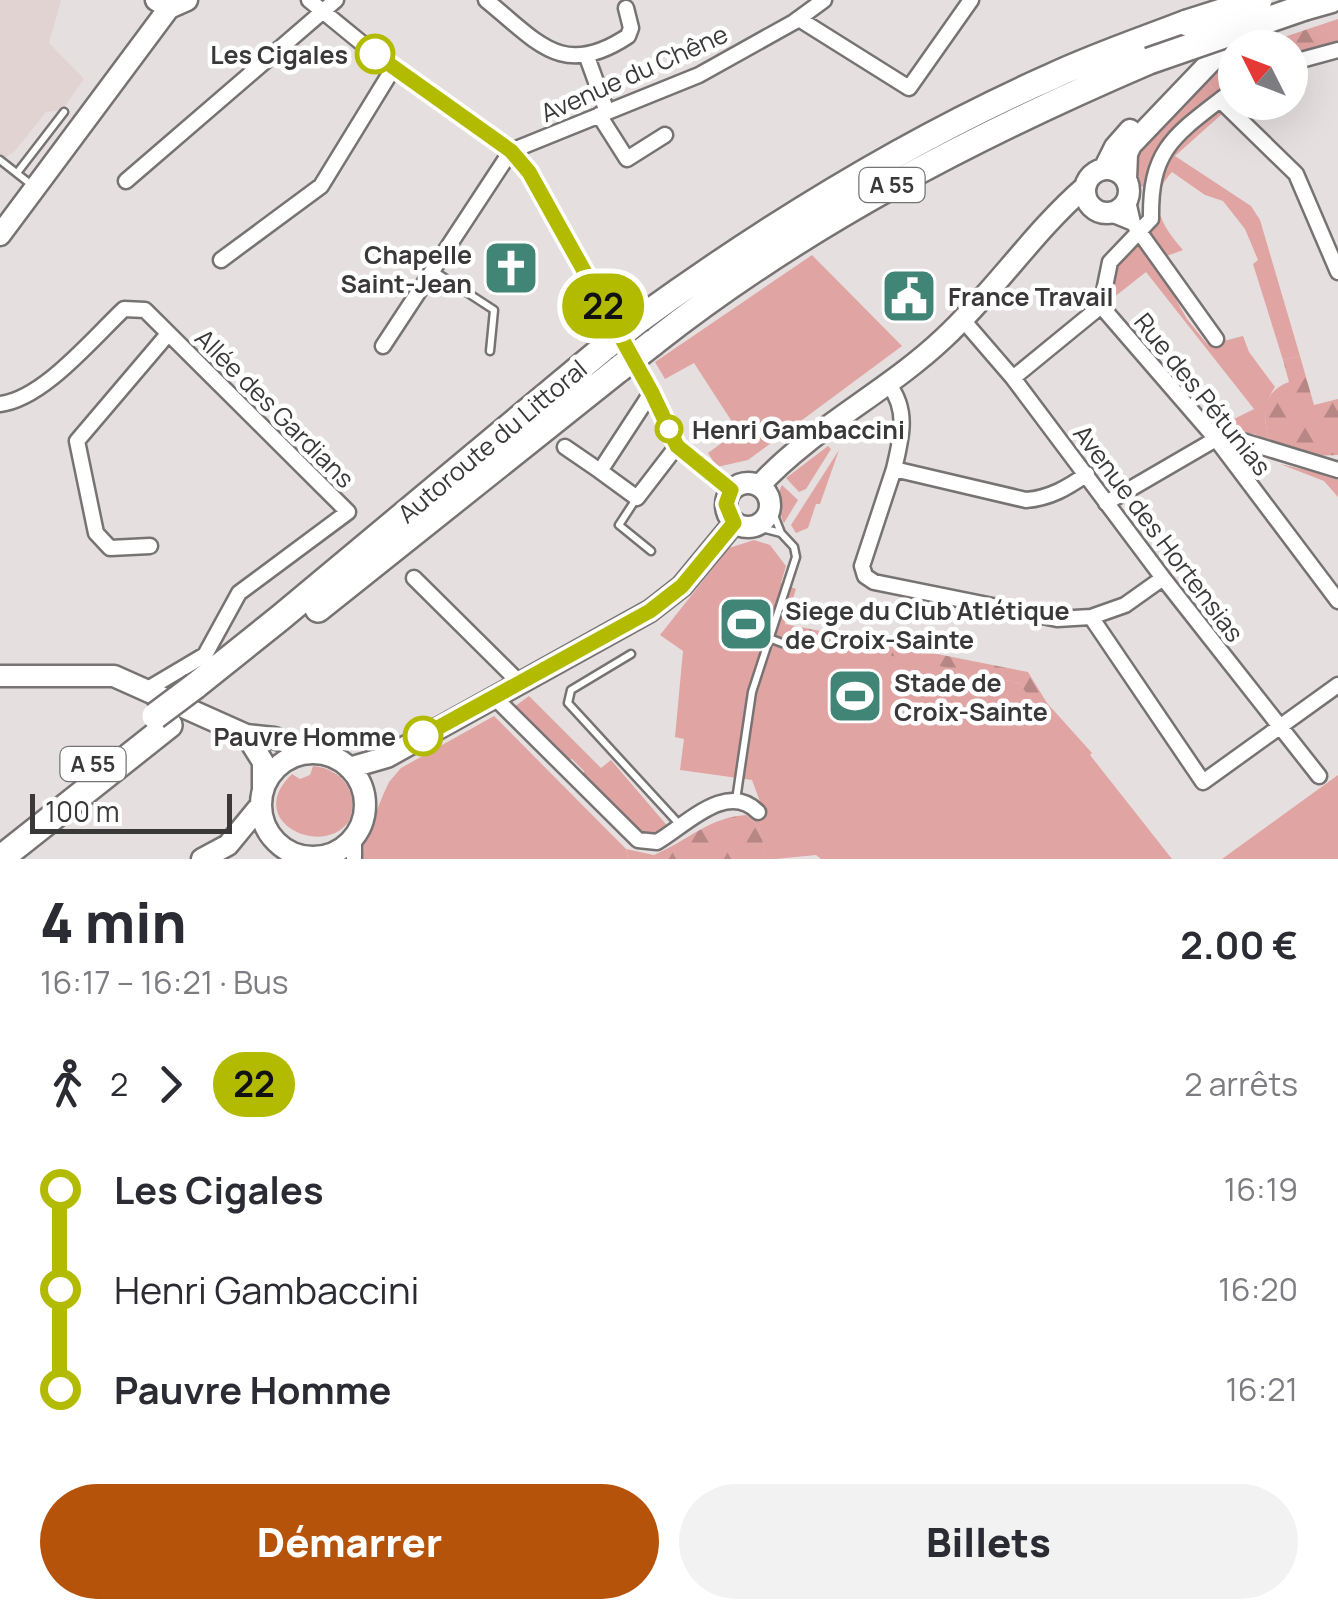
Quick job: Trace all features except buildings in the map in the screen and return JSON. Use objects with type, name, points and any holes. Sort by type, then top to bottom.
[{"type":"highway","name":"Autoroute du Littoral","points":[[201,690],[605,346],[734,252],[850,179],[1006,98],[1204,10],[1259,0]]},
{"type":"highway","name":"Autoroute du Littoral","points":[[36,820],[757,266],[916,172],[1060,99],[1150,61],[1317,4]]},
{"type":"highway","points":[[0,838],[36,820]]},
{"type":"highway","points":[[0,859],[36,820]]},
{"type":"main road","points":[[759,486],[784,460],[890,384],[962,320],[1092,175],[1104,169],[1126,134],[1251,0]]},
{"type":"main road","points":[[1057,216],[1111,208],[1130,194],[1126,179],[1131,145],[1268,0]]},
{"type":"main road","points":[[0,235],[170,3]]},
{"type":"main road","points":[[1104,169],[1116,170],[1126,179]]},
{"type":"main road","points":[[1085,187],[1086,200],[1111,208]]},
{"type":"main road","points":[[350,768],[387,757],[650,611],[682,586],[744,525],[763,521],[769,497],[759,486],[744,483],[731,490],[726,504],[744,525]]},
{"type":"main road","points":[[0,676],[104,674],[246,735],[274,738],[338,760],[350,768],[361,785],[364,812],[354,836],[323,858],[254,842],[228,844]]},
{"type":"main road","points":[[246,735],[262,762],[268,832],[282,848]]},
{"type":"main road","points":[[202,859],[228,844],[262,797],[274,770],[290,758],[320,753]]},
{"type":"main road","points":[[364,797],[387,757]]},
{"type":"street","points":[[310,0],[394,67],[511,151],[529,172],[652,393],[677,446],[731,490]]},
{"type":"street","points":[[126,180],[336,0]]},
{"type":"street","points":[[486,0],[547,50],[587,57],[628,36],[631,28],[626,8]]},
{"type":"street","name":"Avenue du Chêne","points":[[511,151],[699,75],[824,0]]},
{"type":"street","points":[[798,19],[910,88],[971,0]]},
{"type":"street","points":[[1308,58],[1338,50]]},
{"type":"street","points":[[587,57],[603,114],[627,159],[665,136]]},
{"type":"street","points":[[221,260],[321,186],[394,67]]},
{"type":"street","points":[[1101,306],[1110,262],[1137,228],[1151,219],[1152,177],[1164,150],[1218,102]]},
{"type":"street","points":[[1241,120],[1296,174],[1338,272]]},
{"type":"street","points":[[383,346],[511,151]]},
{"type":"street","points":[[1111,208],[1137,228],[1216,339]]},
{"type":"street","name":"Rue des Pétunias","points":[[1013,378],[1101,306],[1216,439],[1338,601]]},
{"type":"street","name":"Allée des Gardians","points":[[0,404],[14,403],[37,390],[124,309],[144,310],[348,512],[240,593],[205,655],[146,690]]},
{"type":"street","name":"Avenue des Hortensias","points":[[962,320],[1013,378],[1162,578],[1319,776]]},
{"type":"street","points":[[150,546],[110,548],[96,532],[77,442],[168,334]]},
{"type":"street","points":[[890,384],[902,408],[902,438],[862,566],[865,576],[874,582],[1057,619],[1091,617],[1124,605],[1162,578]]},
{"type":"street","points":[[600,471],[652,393]]},
{"type":"street","points":[[1106,503],[1216,439],[1246,442],[1338,470]]},
{"type":"street","points":[[565,447],[636,498],[677,446]]},
{"type":"street","points":[[894,468],[1026,500],[1065,489],[1086,474]]},
{"type":"street","points":[[414,578],[519,682]]},
{"type":"street","points":[[1091,617],[1203,782],[1338,685]]},
{"type":"street","points":[[493,696],[638,840],[658,842],[718,804],[748,802],[758,812]]},
{"type":"street","points":[[354,836],[354,859]]},
{"type":"lane","points":[[17,173],[64,112]]},
{"type":"lane","points":[[0,160],[34,186]]},
{"type":"lane","points":[[432,270],[494,310],[490,352]]},
{"type":"lane","points":[[636,498],[619,525],[650,551]]},
{"type":"lane","points":[[736,800],[751,695],[796,557],[794,546],[781,533],[770,505]]},
{"type":"lane","points":[[744,525],[781,533]]},
{"type":"lane","points":[[769,638],[782,643]]},
{"type":"lane","points":[[631,654],[571,690],[568,703],[681,826]]},
{"type":"shaded area","points":[[0,0],[61,0],[49,43],[84,79],[62,110],[46,112],[14,152],[0,160]]},
{"type":"green space","points":[[1338,19],[1338,45],[1308,54],[1305,30]]},
{"type":"green space","points":[[1218,72],[1218,94],[1208,82]]},
{"type":"green space","points":[[1208,82],[1218,99],[1159,149],[1145,188],[1141,186],[1136,164],[1140,152]]},
{"type":"green space","points":[[1218,110],[1218,118],[1175,156],[1251,206],[1260,220],[1300,356],[1283,360],[1253,264],[1258,260],[1245,229],[1223,201],[1205,195],[1172,172],[1159,193],[1158,203],[1163,222],[1183,250],[1164,257],[1147,235],[1155,219],[1156,190],[1164,165],[1196,124]]},
{"type":"green space","points":[[1137,243],[1154,261],[1187,319],[1208,345],[1243,336],[1249,352],[1275,387],[1266,413],[1269,441],[1254,434],[1221,431],[1220,426],[1254,409],[1146,272],[1113,298],[1108,296],[1113,268]]},
{"type":"green space","points":[[812,255],[902,346],[748,460],[717,467],[708,453],[738,431],[694,363],[665,379],[655,362]]},
{"type":"green space","points":[[1300,356],[1314,405],[1338,399],[1338,455],[1312,456],[1269,441],[1266,406],[1273,392],[1289,382],[1283,360]]},
{"type":"green space","points":[[828,446],[831,449],[806,489],[799,492],[786,478]]},
{"type":"green space","points":[[839,450],[808,528],[796,533],[791,525]]},
{"type":"green space","points":[[1280,464],[1333,476],[1338,480],[1338,497],[1324,481]]},
{"type":"green space","points":[[782,485],[798,500],[784,523],[779,504]]},
{"type":"green space","name":"Stade de Croix-Sainte","points":[[754,540],[770,545],[786,566],[781,583],[796,589],[783,630],[1019,683],[1036,705],[1047,703],[1092,753],[1172,859],[821,859],[816,855],[775,859],[766,855],[759,827],[746,815],[753,816],[762,807],[752,780],[680,770],[684,739],[675,737],[683,651],[660,635],[729,548]]},
{"type":"green space","points":[[785,624],[1028,672],[1047,703],[1036,706],[1019,683],[804,637],[782,630]]},
{"type":"green space","points":[[529,696],[601,768],[611,760],[670,829],[652,837],[636,831],[584,780],[584,771],[572,759],[565,760],[514,707]]},
{"type":"green space","points":[[494,716],[626,849],[628,859],[363,859],[364,843],[383,795],[401,768]]},
{"type":"green space","points":[[313,766],[339,776],[352,798],[349,821],[337,832],[323,836],[292,830],[281,820],[276,807],[279,791],[292,774],[300,779],[310,775]]},
{"type":"green space","points":[[1338,775],[1338,859],[1222,859]]},
{"type":"green space","points":[[746,815],[759,827],[766,854],[775,859],[628,859],[626,849],[654,855],[710,825]]},
{"type":"bus line","name":"22","points":[[375,54],[511,151],[529,172],[652,393],[677,446],[731,490],[726,511],[734,523],[682,586],[650,611],[423,736]]},
{"type":"place","name":"Les Cigales","points":[[375,54]]},
{"type":"place","name":"Chapelle Saint-Jean","points":[[511,268]]},
{"type":"place","name":"France Travail","points":[[909,296]]},
{"type":"place","name":"Henri Gambaccini","points":[[669,429]]},
{"type":"place","name":"Siege du Club Atlétique de Croix-Sainte","points":[[746,624]]},
{"type":"place","name":"Stade de Croix-Sainte","points":[[855,696]]},
{"type":"place","name":"Pauvre Homme","points":[[423,736]]}]
